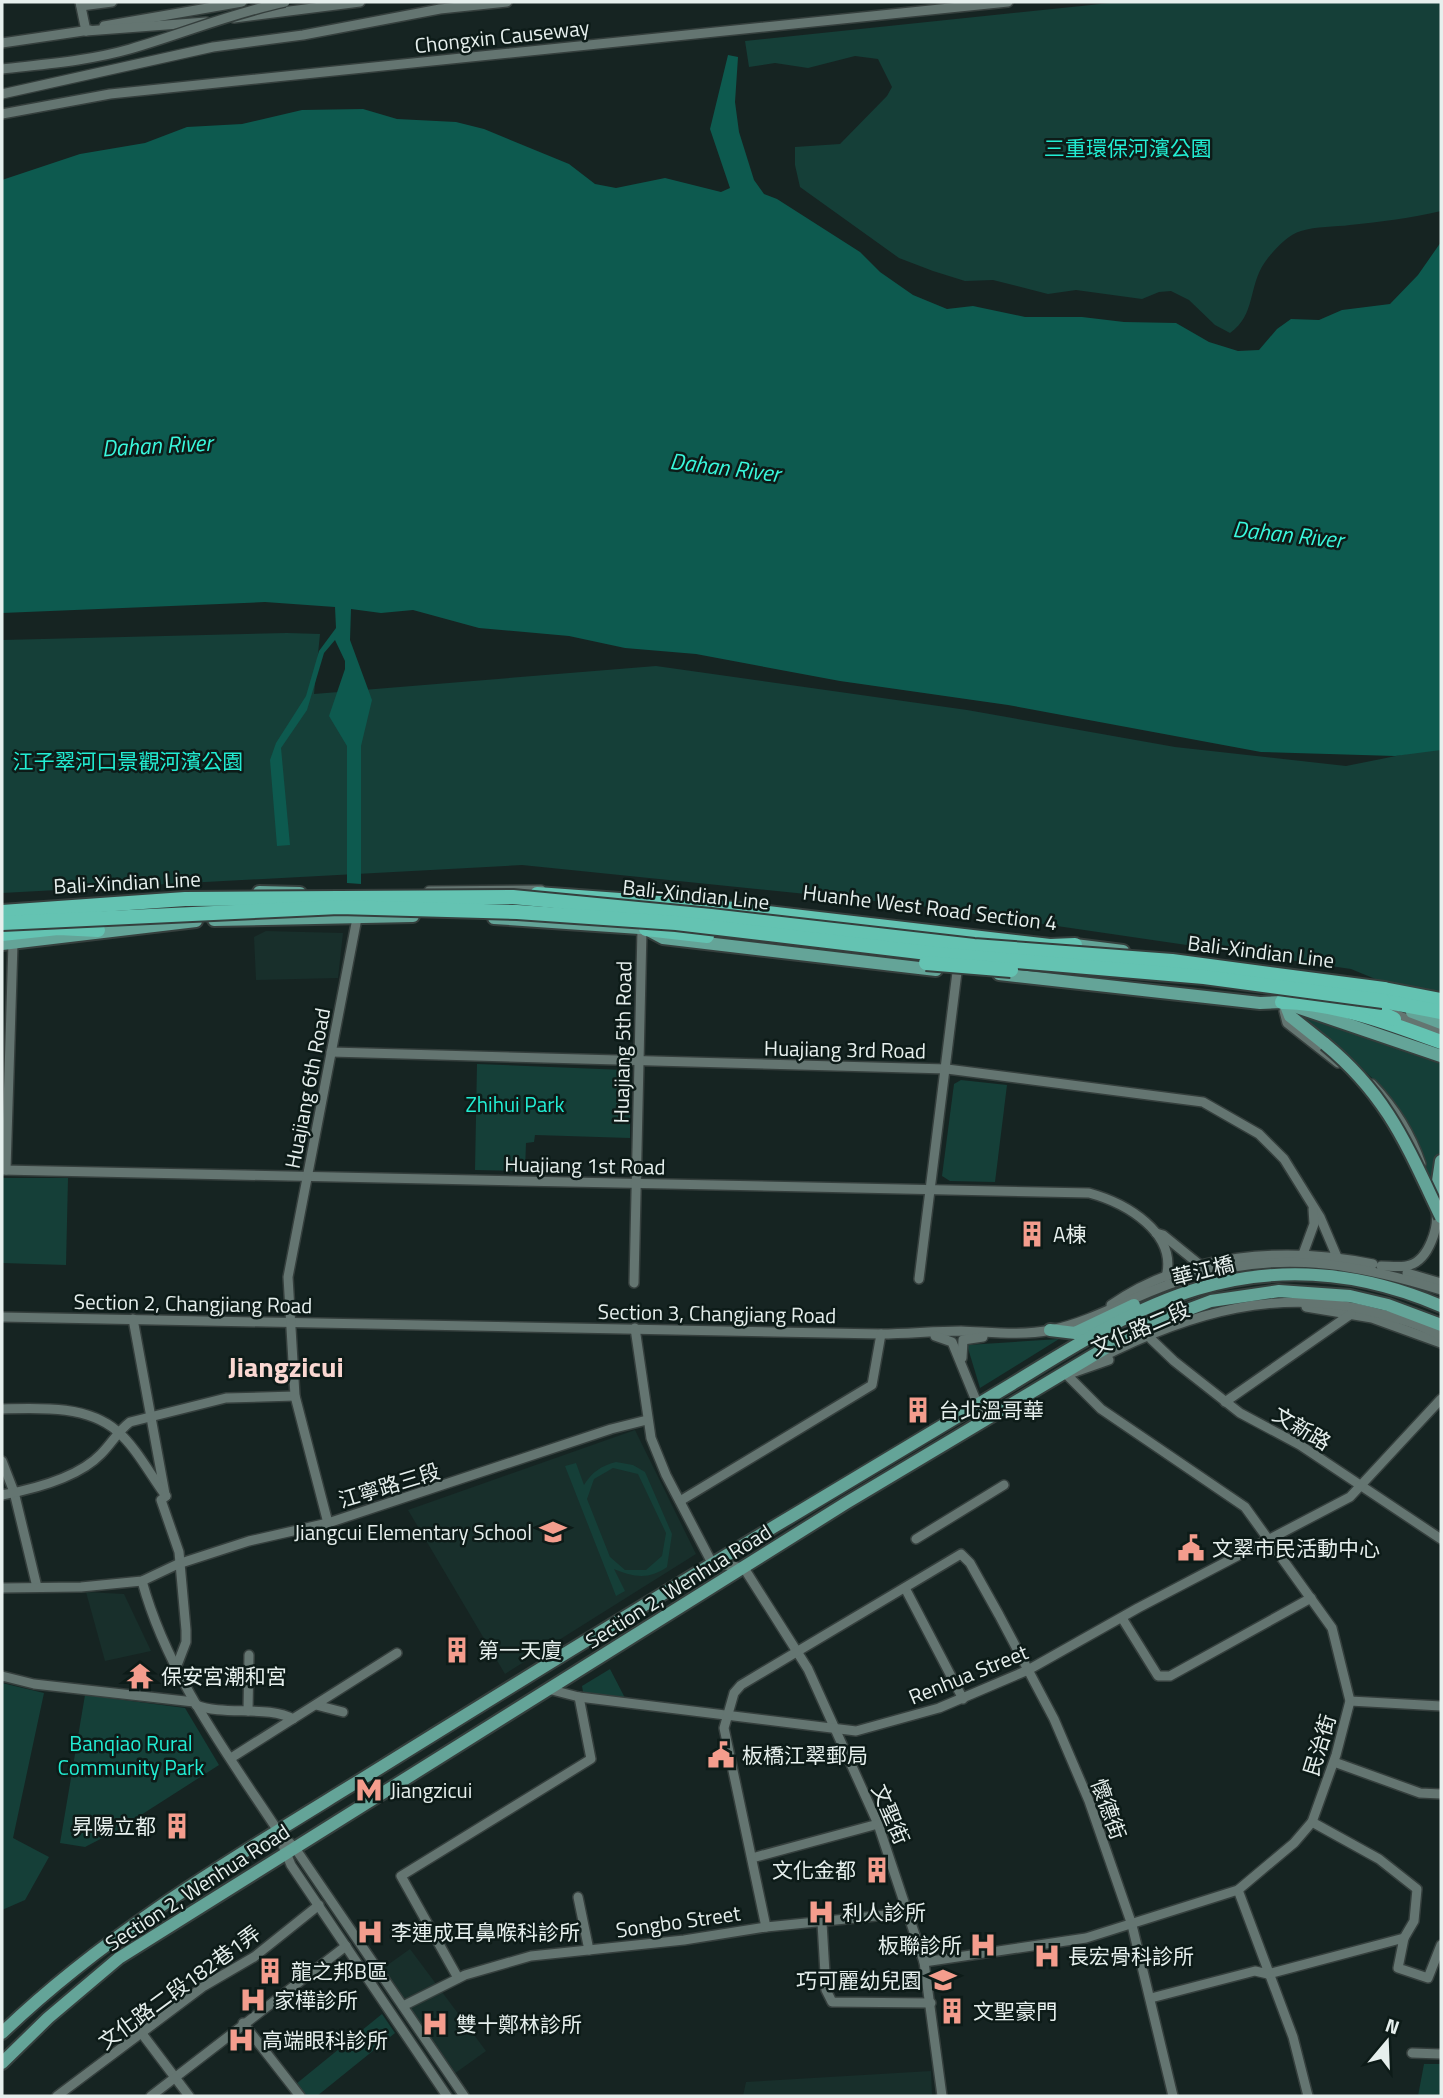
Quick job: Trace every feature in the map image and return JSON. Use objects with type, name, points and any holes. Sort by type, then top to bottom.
[{"type":"highway","points":[[513,897],[540,893],[623,898],[1050,946],[1075,945]]},
{"type":"highway","name":"Bali-Xindian Line","points":[[2,911],[185,899],[513,897],[974,946],[1172,961],[1386,1013]]},
{"type":"highway","name":"Bali-Xindian Line","points":[[2,922],[339,907],[517,912],[676,923],[936,954],[1250,982],[1386,1013]]},
{"type":"highway","points":[[5,940],[24,932],[58,928],[98,930]]},
{"type":"highway","points":[[644,929],[963,967],[1250,982]]},
{"type":"highway","points":[[1386,1013],[1441,1000]]},
{"type":"highway","points":[[1282,1002],[1386,1013],[1441,1012]]},
{"type":"highway","points":[[1363,1004],[1441,1034]]},
{"type":"highway","points":[[1386,1013],[1441,1044]]},
{"type":"main road","name":"Huanhe West Road Section 4","points":[[2,922],[102,912],[160,897],[280,891],[643,915],[1172,966],[1319,990],[1363,1004],[1383,1003],[1441,1023]]},
{"type":"main road","name":"Huanhe West Road Section 4","points":[[102,912],[180,922]]},
{"type":"main road","name":"Huanhe West Road Section 4","points":[[5,940],[61,938],[98,930],[180,922],[463,915],[644,929],[678,926],[909,953],[923,960],[970,965],[989,972]]},
{"type":"main road","name":"Huanhe West Road Section 4","points":[[644,929],[663,938],[957,972],[989,972],[1260,1003],[1282,1002],[1441,1056]]},
{"type":"main road","name":"Huanhe West Road Section 4","points":[[1075,945],[1258,970],[1283,984]]},
{"type":"main road","points":[[1283,984],[1282,1002],[1290,1016],[1372,1088],[1416,1160],[1440,1215]]},
{"type":"main road","points":[[1440,1215],[1437,1188],[1441,1161]]},
{"type":"main road","points":[[1050,1330],[1075,1333],[1168,1290],[1222,1275],[1276,1268],[1298,1274]]},
{"type":"main road","name":"華江橋","points":[[999,1391],[1077,1345],[1172,1297],[1240,1279],[1298,1274],[1357,1278],[1399,1289],[1439,1305]]},
{"type":"main road","name":"Section 2, Wenhua Road","points":[[2,2063],[48,2018],[119,1958],[548,1689],[1139,1328],[1181,1310],[1243,1295],[1279,1291],[1350,1296],[1433,1324]]},
{"type":"main road","name":"Section 2, Wenhua Road","points":[[2,2033],[52,1985],[109,1942],[278,1831],[712,1563],[999,1391]]},
{"type":"street","points":[[86,31],[80,4],[112,2]]},
{"type":"street","points":[[86,31],[128,20],[242,2]]},
{"type":"street","points":[[2,69],[78,60],[128,49],[253,8],[285,2]]},
{"type":"street","points":[[2,43],[86,31],[183,25],[360,2]]},
{"type":"street","points":[[2,94],[213,47],[303,35],[440,9],[507,2]]},
{"type":"street","name":"Chongxin Causeway","points":[[2,114],[110,94],[1008,2]]},
{"type":"street","name":"Huanhe West Road Section 4","points":[[358,897],[399,891],[514,888],[644,895],[1021,936],[1075,945]]},
{"type":"street","name":"Huanhe West Road Section 4","points":[[2,911],[160,897]]},
{"type":"street","name":"Huajiang 6th Road","points":[[328,1523],[295,1396],[288,1277],[358,916],[358,897]]},
{"type":"street","name":"Huajiang 5th Road","points":[[634,1283],[644,929]]},
{"type":"street","points":[[4,1170],[5,940]]},
{"type":"street","points":[[919,1279],[957,972]]},
{"type":"street","points":[[1282,1002],[1350,1060],[1389,1102],[1416,1147],[1440,1215],[1434,1234],[1418,1260],[1410,1266],[1381,1266]]},
{"type":"street","name":"Huajiang 3rd Road","points":[[331,1052],[947,1069],[1203,1102],[1259,1134],[1284,1159],[1312,1204],[1337,1257]]},
{"type":"street","name":"Huajiang 1st Road","points":[[4,1170],[1089,1193],[1131,1210],[1156,1233],[1170,1258],[1166,1277]]},
{"type":"street","points":[[1303,1254],[1314,1224],[1312,1204]]},
{"type":"street","name":"Huajiang 1st Road","points":[[1156,1233],[1163,1235],[1200,1265]]},
{"type":"street","name":"文化路二段","points":[[1094,1315],[1139,1287],[1200,1265],[1303,1254],[1337,1257],[1381,1266],[1441,1283]]},
{"type":"street","points":[[1094,1315],[1194,1276],[1256,1264],[1335,1264],[1381,1271],[1441,1290]]},
{"type":"street","name":"文化路二段","points":[[1062,1375],[1094,1367],[1151,1339],[1237,1312],[1291,1307],[1351,1314],[1400,1326],[1441,1343]]},
{"type":"street","points":[[1225,1402],[1351,1314]]},
{"type":"street","name":"Section 3, Changjiang Road","points":[[383,1324],[1007,1334],[1050,1330],[1094,1315]]},
{"type":"street","name":"Section 2, Changjiang Road","points":[[2,1317],[383,1324]]},
{"type":"street","points":[[133,1319],[166,1496]]},
{"type":"street","points":[[1433,1324],[1441,1336]]},
{"type":"street","points":[[635,1328],[647,1420],[666,1475],[712,1563],[744,1568]]},
{"type":"street","points":[[923,1333],[949,1338],[962,1360],[977,1404],[988,1418]]},
{"type":"street","points":[[680,1502],[872,1385],[879,1359],[881,1334]]},
{"type":"street","points":[[962,1360],[962,1344],[965,1338],[1007,1334]]},
{"type":"street","name":"文新路","points":[[1151,1339],[1174,1361],[1240,1413],[1300,1445],[1441,1539]]},
{"type":"street","name":"民治街","points":[[925,1962],[1049,1945],[1132,1925],[1238,1890],[1294,1843],[1312,1822],[1334,1762],[1350,1701],[1332,1628],[1245,1507],[1137,1436],[1062,1375]]},
{"type":"street","points":[[2,1495],[74,1473],[89,1464],[118,1431],[130,1422],[150,1415],[226,1398],[295,1396]]},
{"type":"street","name":"Renhua Street","points":[[548,1689],[579,1697],[837,1729],[856,1731],[884,1726],[962,1699],[1028,1670],[1350,1497],[1441,1399]]},
{"type":"street","points":[[2,1409],[81,1413],[118,1431],[166,1496]]},
{"type":"street","name":"江寧路三段","points":[[2,1588],[93,1587],[142,1581],[178,1564],[249,1541],[328,1523],[611,1429],[647,1420]]},
{"type":"street","points":[[2,1461],[14,1492],[37,1587]]},
{"type":"street","points":[[916,1539],[1004,1485]]},
{"type":"street","points":[[166,1496],[161,1500],[179,1552],[186,1642],[176,1668]]},
{"type":"street","name":"懷德街","points":[[905,1588],[961,1554],[970,1563],[1054,1719],[1086,1793],[1132,1925],[1173,2096]]},
{"type":"street","name":"文聖街","points":[[744,1568],[799,1653],[837,1729],[878,1824],[906,1913],[925,1962],[942,2096]]},
{"type":"street","points":[[142,1581],[152,1617],[195,1704],[278,1831],[319,1905],[447,2096]]},
{"type":"street","points":[[766,1927],[724,1728],[734,1693],[741,1685],[905,1588],[962,1699]]},
{"type":"street","points":[[1122,1618],[1158,1676],[1170,1676],[1311,1598]]},
{"type":"street","points":[[231,1758],[397,1653]]},
{"type":"street","points":[[248,1711],[249,1655]]},
{"type":"street","points":[[2,1676],[34,1684],[195,1704],[210,1711],[248,1711],[293,1718]]},
{"type":"street","points":[[458,1978],[401,1877],[591,1759],[579,1697]]},
{"type":"street","points":[[1350,1701],[1441,1706]]},
{"type":"street","points":[[316,1704],[343,1712]]},
{"type":"street","points":[[1334,1762],[1420,1793],[1441,1794]]},
{"type":"street","points":[[1312,1822],[1379,1859],[1417,1889],[1414,1921],[1404,1938],[1398,1968],[1428,1978],[1441,1945]]},
{"type":"street","points":[[752,1858],[878,1824]]},
{"type":"street","points":[[290,1851],[464,2096]]},
{"type":"street","points":[[1238,1890],[1293,2037],[1308,2096]]},
{"type":"street","points":[[578,1897],[589,1950]]},
{"type":"street","name":"文化路二段182巷1弄","points":[[57,2096],[143,2035],[204,1986],[254,1957],[319,1905]]},
{"type":"street","name":"Songbo Street","points":[[403,2007],[458,1978],[531,1956],[906,1913]]},
{"type":"street","points":[[822,1923],[826,1990],[832,2002],[931,2003]]},
{"type":"street","points":[[1151,1998],[1255,1971],[1268,1974],[1404,1938]]},
{"type":"street","points":[[150,2096],[346,1946]]},
{"type":"street","points":[[243,2023],[300,2096]]},
{"type":"street","points":[[143,2035],[189,2096]]},
{"type":"street","points":[[1412,2053],[1441,2054]]},
{"type":"shaded area","points":[[266,931],[343,933],[338,978],[256,980],[254,937]]},
{"type":"shaded area","name":"Jiangcui Elementary School","points":[[635,1430],[696,1554],[505,1674],[408,1510]]},
{"type":"shaded area","points":[[86,1592],[124,1594],[151,1651],[105,1661]]},
{"type":"shaded area","points":[[410,1949],[486,2051],[454,2074],[382,1969]]},
{"type":"shaded area","points":[[931,2071],[932,2096],[743,2096],[746,2082]]},
{"type":"green space","name":"三重環保河濱公園","points":[[1120,2],[1441,2],[1441,211],[1385,221],[1313,228],[1291,236],[1276,248],[1265,262],[1244,318],[1230,333],[1215,325],[1189,300],[1171,291],[1159,292],[1142,299],[1076,290],[1048,294],[993,280],[965,281],[899,258],[800,187],[795,165],[795,147],[840,144],[887,96],[892,87],[878,59],[855,56],[808,68],[775,63],[749,67],[745,41]]},
{"type":"green space","name":"江子翠河口景觀河濱公園","points":[[320,634],[314,694],[656,666],[967,710],[1175,747],[1346,766],[1441,747],[1441,1006],[1351,969],[914,905],[522,865],[2,893],[2,640]]},
{"type":"green space","points":[[1303,1017],[1441,1064],[1441,1150],[1435,1168],[1433,1198],[1417,1143],[1404,1117],[1365,1071]]},
{"type":"green space","name":"Zhihui Park","points":[[477,1064],[624,1070],[630,1074],[630,1138],[535,1135],[534,1142],[526,1143],[525,1171],[475,1170]]},
{"type":"green space","points":[[961,1080],[1007,1085],[995,1182],[950,1181],[942,1176],[954,1084]]},
{"type":"green space","points":[[2,1178],[68,1178],[66,1265],[2,1263]]},
{"type":"green space","points":[[1059,1339],[980,1388],[967,1345]]},
{"type":"green space","points":[[616,1462],[633,1465],[645,1472],[672,1534],[667,1567],[654,1574],[641,1576],[614,1569],[625,1591],[616,1596],[565,1466],[576,1463],[584,1485],[594,1473]],"holes":[[[613,1468],[638,1474],[666,1533],[662,1556],[646,1570],[625,1570],[610,1557],[587,1499],[594,1479]]]},
{"type":"green space","points":[[610,1669],[625,1698],[583,1692],[582,1686]]},
{"type":"green space","points":[[2,1683],[44,1693],[13,1838],[49,1857],[25,1900],[2,1910]]},
{"type":"green space","name":"Banqiao Rural Community Park","points":[[85,1695],[185,1708],[219,1765],[116,1831],[85,1847],[60,1843]]},
{"type":"green space","points":[[382,2014],[395,2033],[317,2096],[305,2096],[296,2084]]},
{"type":"green space","points":[[1424,2064],[1441,2064],[1441,2096],[1418,2096]]},
{"type":"water","name":"Dahan River","points":[[728,55],[738,57],[735,102],[739,132],[754,180],[764,194],[777,199],[860,252],[880,272],[913,295],[947,309],[973,306],[1025,317],[1082,317],[1124,322],[1176,323],[1209,342],[1238,351],[1259,350],[1277,329],[1291,319],[1319,320],[1342,310],[1390,304],[1418,275],[1441,242],[1441,750],[1395,756],[1261,752],[1008,705],[840,681],[696,654],[625,648],[569,636],[479,628],[413,610],[381,613],[351,609],[350,640],[372,700],[361,746],[361,884],[347,883],[347,746],[329,716],[345,669],[345,661],[335,640],[324,653],[307,710],[281,748],[290,845],[277,846],[270,760],[276,743],[306,696],[319,651],[336,628],[335,607],[265,602],[2,613],[2,180],[80,154],[145,143],[187,127],[242,124],[302,110],[363,109],[397,119],[456,122],[484,129],[569,164],[595,184],[616,188],[665,178],[721,192],[730,188],[710,129]]},
{"type":"place","name":"A棟","points":[[1032,1234]]},
{"type":"place","name":"台北溫哥華","points":[[918,1410]]},
{"type":"place","name":"Jiangcui Elementary School","points":[[553,1532]]},
{"type":"place","name":"文翠市民活動中心","points":[[1191,1548]]},
{"type":"place","name":"第一天廈","points":[[457,1650]]},
{"type":"place","name":"保安宮潮和宮","points":[[140,1676]]},
{"type":"place","name":"板橋江翠郵局","points":[[721,1755]]},
{"type":"place","name":"Jiangzicui","points":[[369,1790]]},
{"type":"place","name":"昇陽立都","points":[[177,1826]]},
{"type":"place","name":"文化金都","points":[[877,1870]]},
{"type":"place","name":"利人診所","points":[[821,1912]]},
{"type":"place","name":"李連成耳鼻喉科診所","points":[[370,1932]]},
{"type":"place","name":"板聯診所","points":[[983,1945]]},
{"type":"place","name":"長宏骨科診所","points":[[1047,1956]]},
{"type":"place","name":"龍之邦B區","points":[[270,1971]]},
{"type":"place","name":"巧可麗幼兒園","points":[[943,1980]]},
{"type":"place","name":"家樺診所","points":[[253,2000]]},
{"type":"place","name":"文聖豪門","points":[[952,2011]]},
{"type":"place","name":"雙十鄭林診所","points":[[435,2024]]},
{"type":"place","name":"高端眼科診所","points":[[241,2040]]},
{"type":"district","name":"Jiangzicui","points":[[286,1366]]}]
